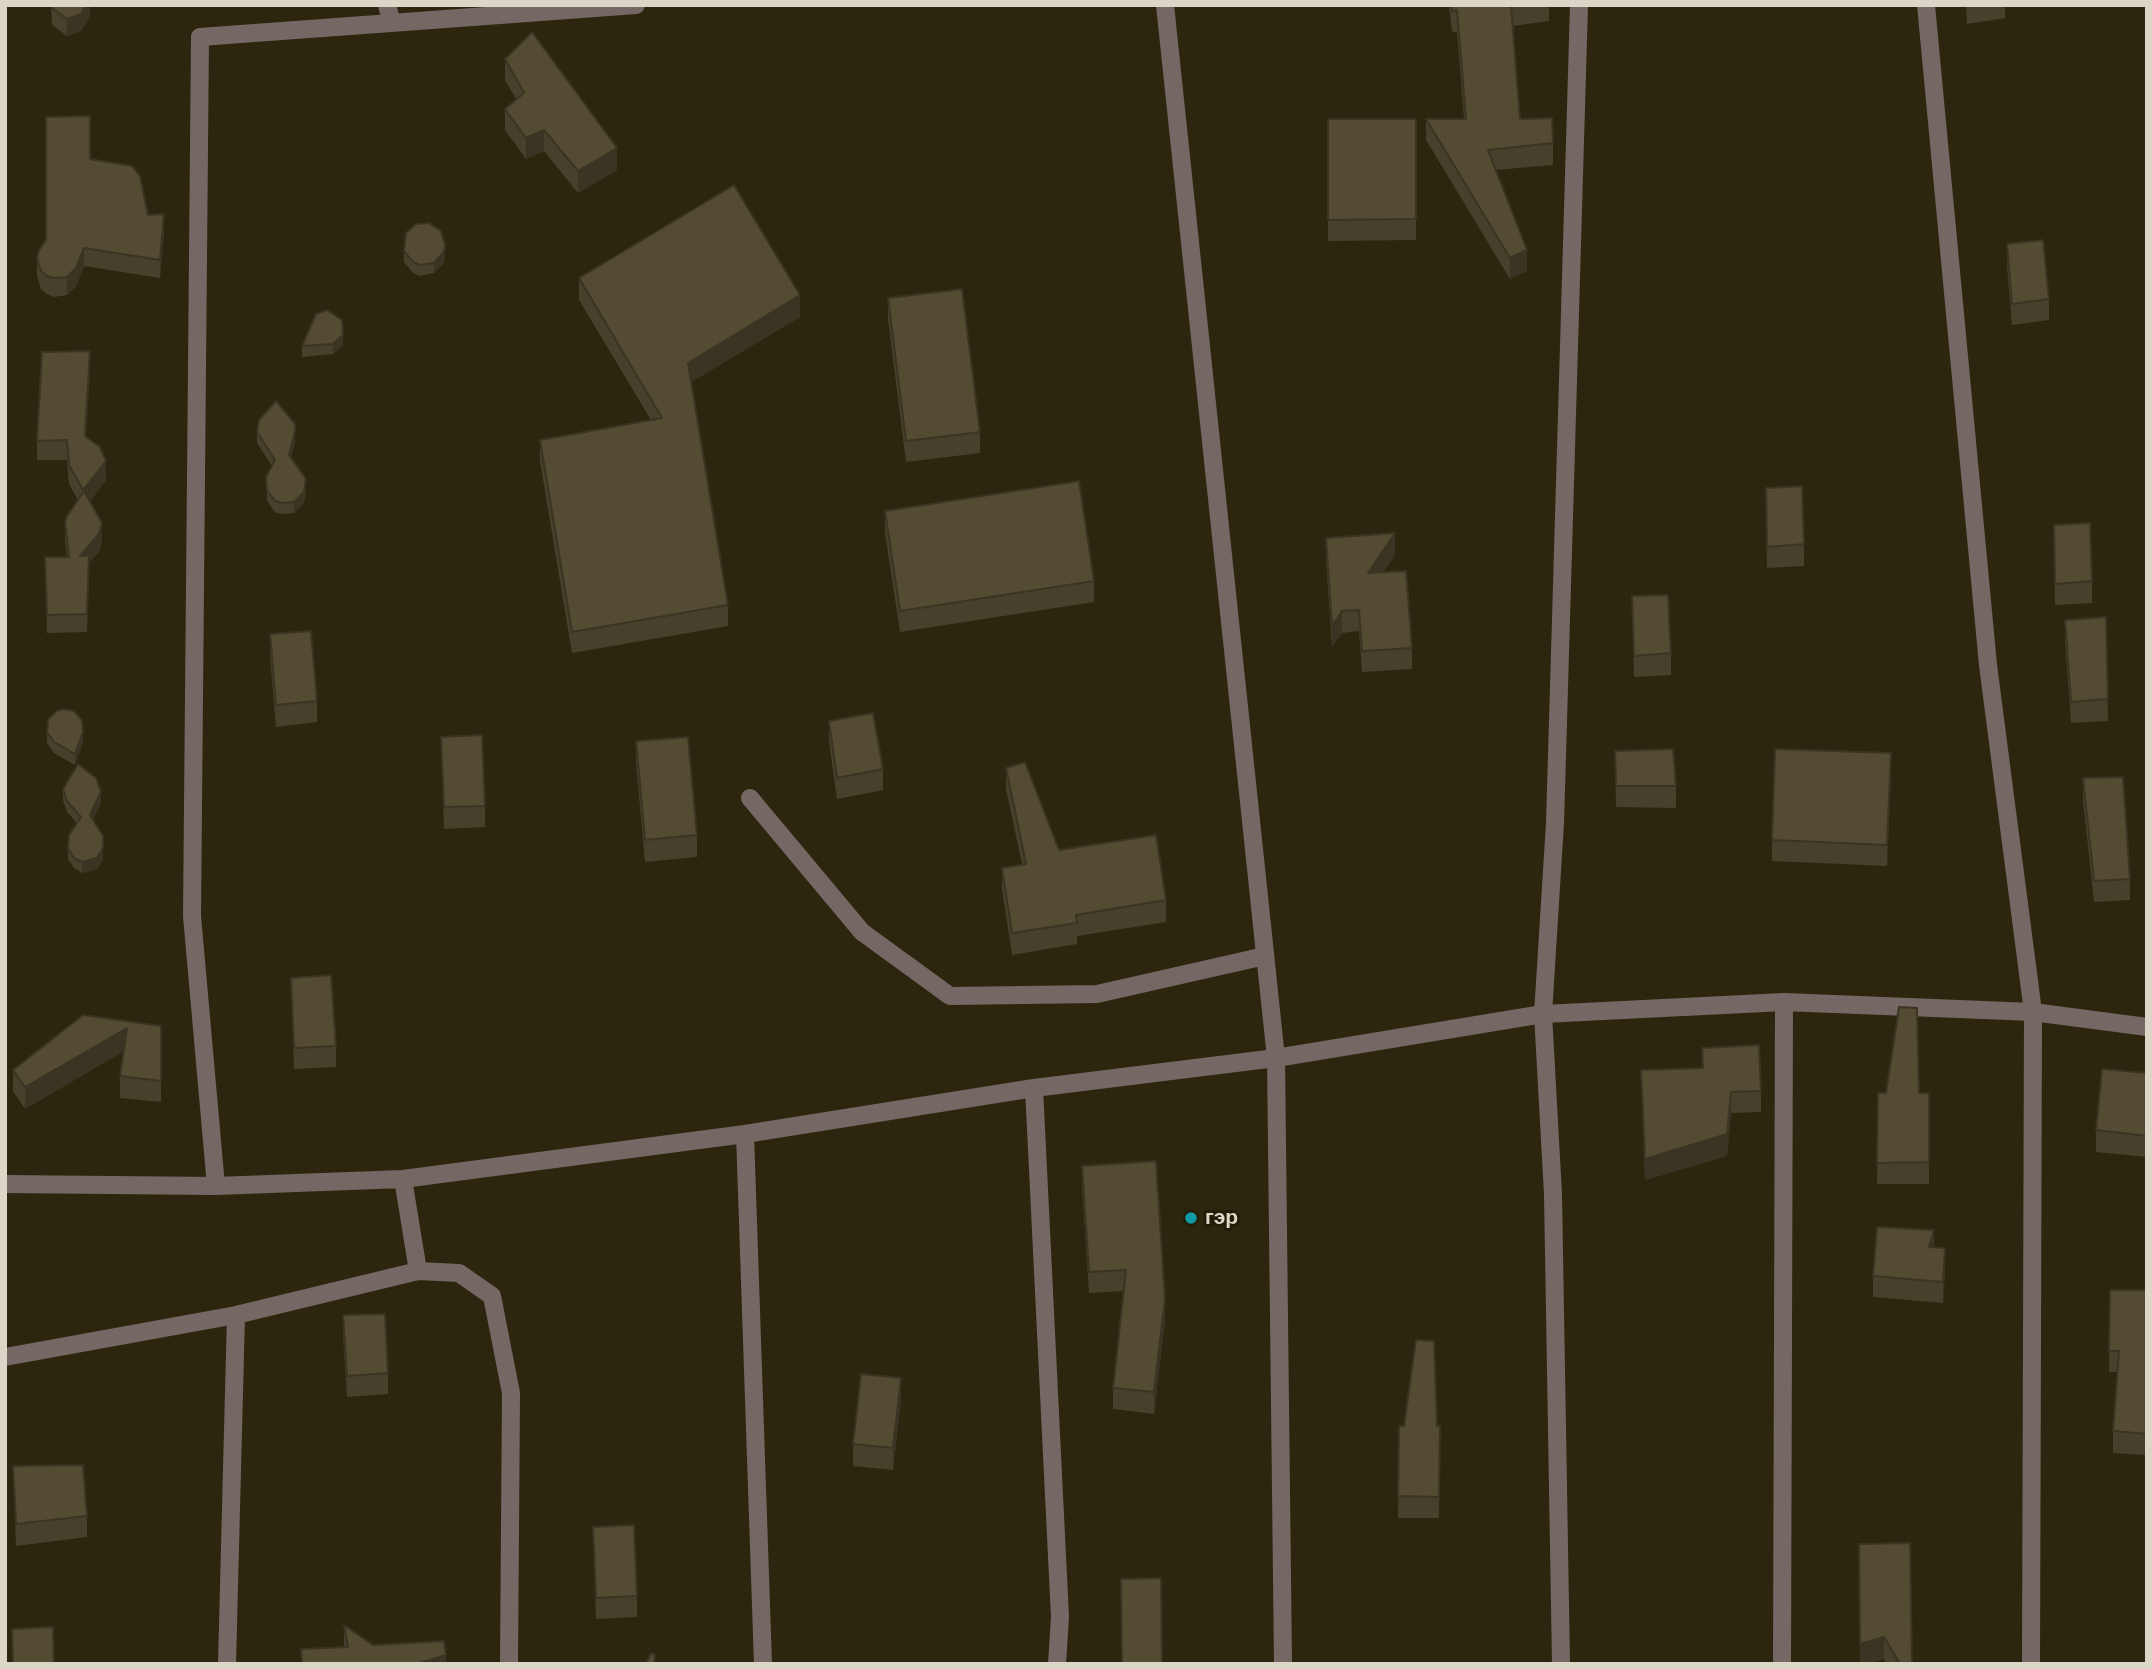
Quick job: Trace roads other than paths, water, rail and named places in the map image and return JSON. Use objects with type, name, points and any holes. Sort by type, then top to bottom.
[{"type":"street","points":[[387,5],[392,23]]},
{"type":"street","points":[[216,1186],[192,916],[200,37],[636,5]]},
{"type":"street","points":[[1165,5],[1276,1058],[1283,1664]]},
{"type":"street","points":[[1561,1664],[1553,1194],[1543,1014],[1555,823],[1579,5]]},
{"type":"street","points":[[1926,5],[1988,665],[2033,1013],[2031,1664]]},
{"type":"street","points":[[750,798],[862,932],[950,996],[1097,994],[1265,956]]},
{"type":"street","points":[[1782,1664],[1784,1002]]},
{"type":"street","points":[[5,1184],[216,1186],[402,1179],[746,1134],[1034,1088],[1276,1058],[1543,1014],[1784,1002],[2033,1013],[2147,1027]]},
{"type":"street","points":[[1034,1088],[1060,1617],[1057,1664]]},
{"type":"street","points":[[746,1134],[763,1664]]},
{"type":"street","points":[[402,1179],[418,1271]]},
{"type":"street","points":[[5,1357],[236,1315],[418,1271],[459,1273],[492,1296],[511,1393],[509,1664]]},
{"type":"street","points":[[227,1664],[236,1315]]},
{"type":"place","name":"гэр","points":[[1191,1218]]}]
